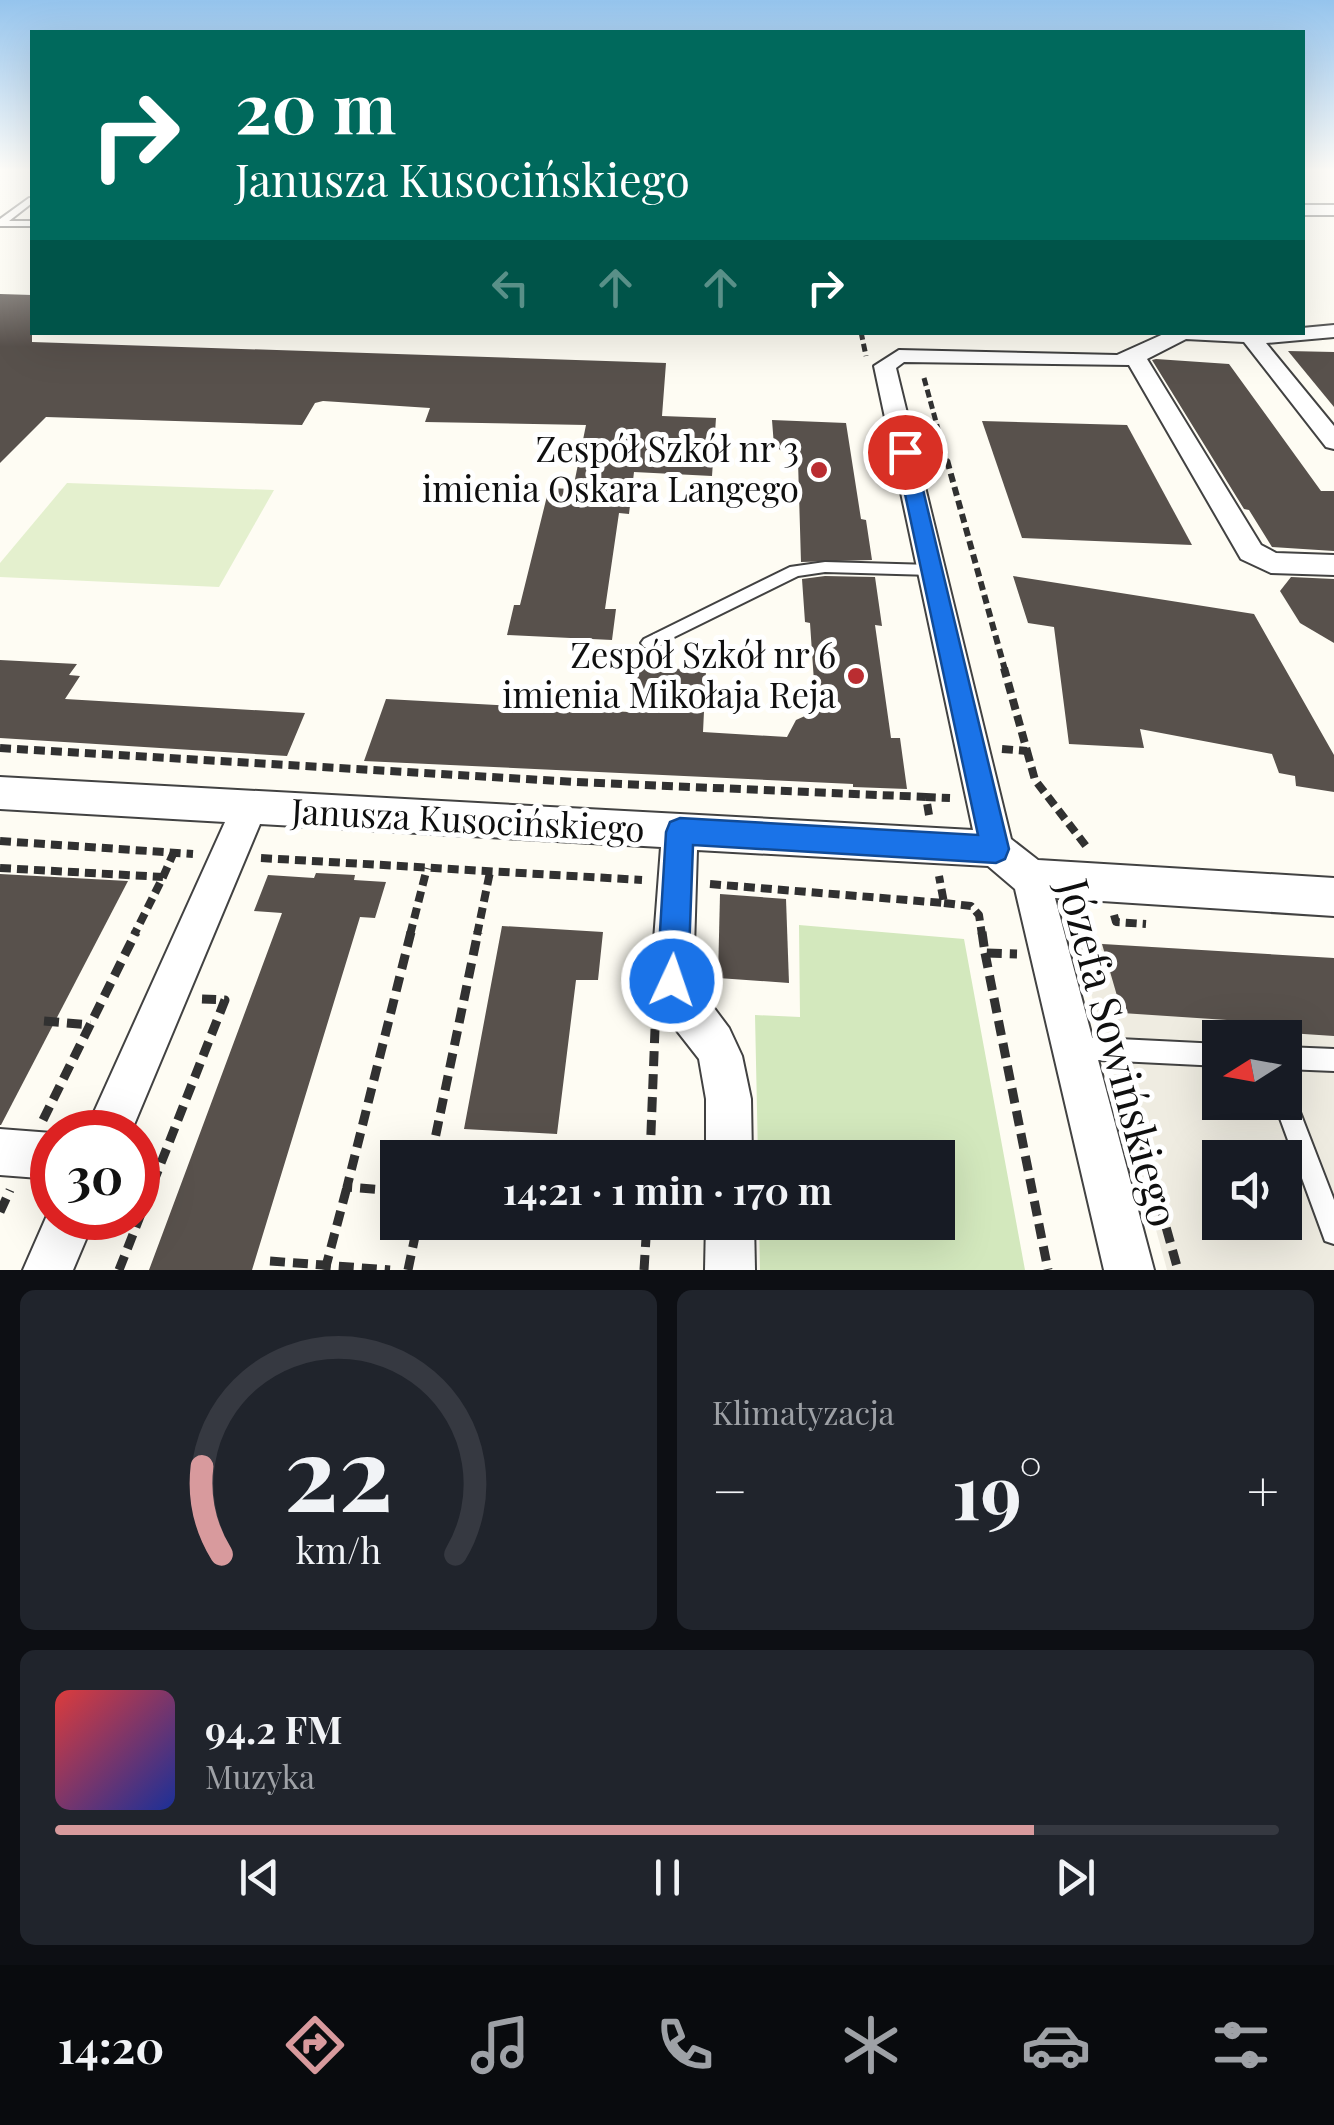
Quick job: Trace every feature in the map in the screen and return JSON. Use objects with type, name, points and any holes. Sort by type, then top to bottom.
[{"type":"street","points":[[1305,333],[1334,331]]},
{"type":"street","points":[[895,335],[909,357],[908,392],[894,404],[996,849]]},
{"type":"street","points":[[909,357],[1105,361],[1135,357],[1177,335]]},
{"type":"street","points":[[1233,335],[1267,335]]},
{"type":"street","points":[[1250,336],[1334,442]]},
{"type":"street","points":[[1135,357],[1255,556],[1271,563],[1334,566]]},
{"type":"street","name":"Janusza Kusocińskiego","points":[[0,792],[996,849]]},
{"type":"street","points":[[117,1110],[248,808]]},
{"type":"street","points":[[680,832],[672,981],[681,1006],[700,1022],[715,1046],[728,1080],[729,1140]]},
{"type":"street","name":"Józefa Sowińskiego","points":[[996,849],[1030,878],[1129,1270]]},
{"type":"street","points":[[1030,878],[1334,897]]},
{"type":"street","points":[[48,1270],[61,1240]]},
{"type":"street","points":[[730,1240],[730,1270]]},
{"type":"lane","points":[[648,643],[796,571],[825,566],[932,570]]},
{"type":"lane","points":[[1074,1048],[1202,1054]]},
{"type":"lane","points":[[1302,1059],[1334,1060]]},
{"type":"lane","points":[[1292,1120],[1334,1232]]},
{"type":"path","points":[[862,335],[868,364]]},
{"type":"path","points":[[909,357],[1035,780],[1096,860]]},
{"type":"path","points":[[972,747],[1028,751]]},
{"type":"path","points":[[0,748],[574,782],[952,798],[948,781]]},
{"type":"path","points":[[0,841],[678,882],[944,903],[926,796]]},
{"type":"path","points":[[26,1154],[174,852]]},
{"type":"path","points":[[0,868],[163,878]]},
{"type":"path","points":[[325,1270],[427,868]]},
{"type":"path","points":[[435,1140],[490,872]]},
{"type":"path","points":[[985,953],[1048,1270]]},
{"type":"path","points":[[119,1270],[225,1000],[166,996]]},
{"type":"path","points":[[44,1021],[90,1025]]},
{"type":"path","points":[[1122,1067],[1178,1270]]},
{"type":"path","points":[[347,1187],[380,1190]]},
{"type":"path","points":[[408,1270],[414,1240]]},
{"type":"path","points":[[644,1270],[646,1240]]},
{"type":"path","points":[[270,1261],[390,1270]]},
{"type":"green space","points":[[67,483],[274,490],[219,587],[0,577],[0,563]]},
{"type":"green space","points":[[799,925],[964,939],[1025,1270],[760,1270],[759,1240],[955,1240],[955,1140],[758,1140],[755,1015],[800,1017]]},
{"type":"shaded area","points":[[1077,942],[1334,959],[1334,1270],[1167,1270]]},
{"type":"building","points":[[0,294],[30,295],[32,342],[666,363],[662,416],[716,418],[712,476],[634,472],[629,514],[619,513],[605,609],[616,609],[612,640],[507,635],[514,605],[520,605],[549,488],[573,489],[586,425],[425,422],[430,408],[323,401],[315,403],[302,425],[46,417],[0,463]]},
{"type":"building","points":[[1288,351],[1334,352],[1334,407]]},
{"type":"building","points":[[1152,360],[1229,364],[1321,491],[1334,491],[1334,551],[1272,547],[1249,510],[1244,509]]},
{"type":"building","points":[[772,420],[846,423],[861,519],[866,520],[872,560],[801,562],[798,461],[774,446]]},
{"type":"building","points":[[982,421],[1127,425],[1192,545],[1022,538]]},
{"type":"building","points":[[1013,576],[1254,614],[1334,755],[1334,792],[1296,786],[1295,776],[1279,773],[1272,754],[1140,729],[1144,748],[1069,744],[1054,627],[1028,623]]},
{"type":"building","points":[[875,577],[882,626],[875,625],[891,738],[900,738],[907,789],[364,761],[386,699],[629,712],[634,667],[706,670],[703,732],[787,737],[796,720],[816,711],[810,623],[805,622],[802,579]]},
{"type":"building","points":[[1291,577],[1334,579],[1334,643],[1300,623],[1280,591]]},
{"type":"building","points":[[0,660],[77,664],[69,675],[80,676],[65,699],[305,713],[287,756],[0,738]]},
{"type":"building","points":[[316,873],[386,882],[375,918],[360,917],[252,1270],[149,1270],[282,913],[254,911],[268,875],[314,878]]},
{"type":"building","points":[[0,874],[128,881],[1,1125],[0,1125]]},
{"type":"building","points":[[720,894],[786,899],[789,983],[718,978]]},
{"type":"building","points":[[502,926],[603,932],[598,980],[576,980],[557,1134],[464,1129]]},
{"type":"building","points":[[1102,944],[1334,958],[1334,1036],[1302,1034],[1302,1020],[1122,1013]]},
{"type":"place","name":"Zespół Szkół nr 3 imienia Oskara Langego","points":[[819,470]]},
{"type":"place","name":"Zespół Szkół nr 6 imienia Mikołaja Reja","points":[[856,676]]},
{"type":"route","points":[[672,981],[680,832],[996,849],[905,452]]}]
